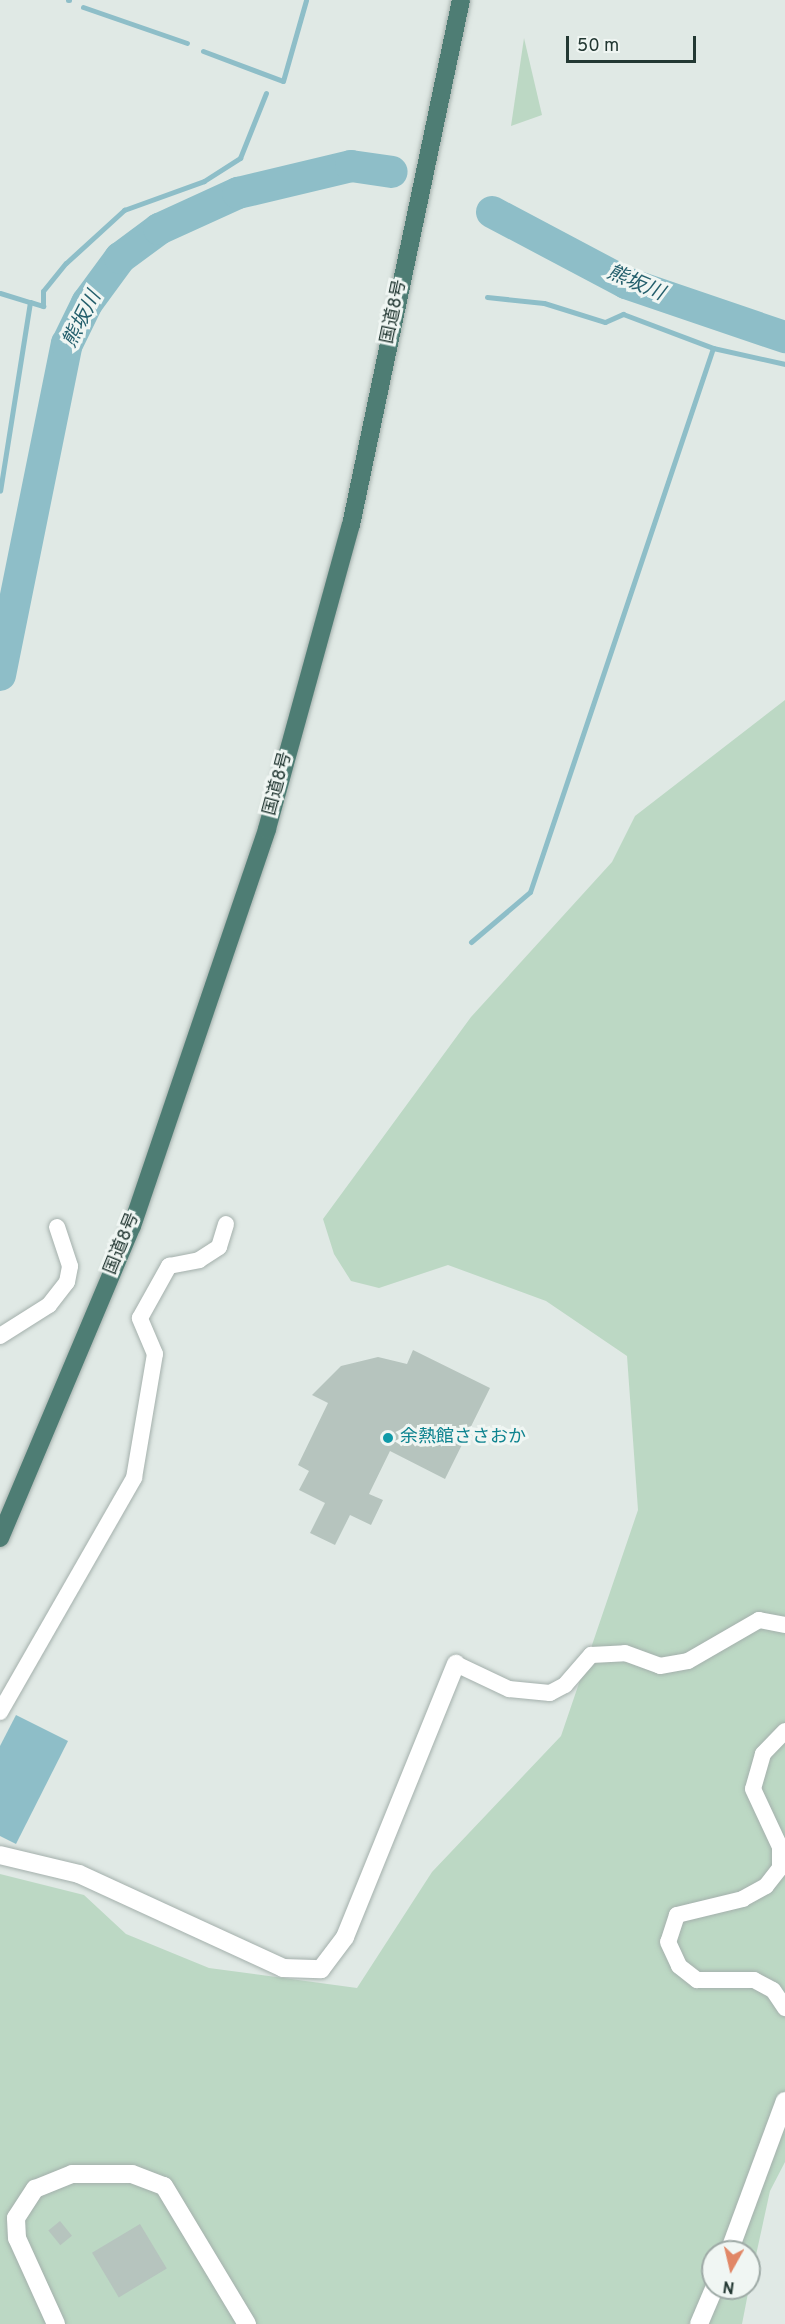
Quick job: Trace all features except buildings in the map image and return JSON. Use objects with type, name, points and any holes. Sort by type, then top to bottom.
[{"type":"highway","name":"国道8号","points":[[0,1538],[132,1226],[267,829],[351,525],[461,0]]},
{"type":"street","points":[[0,1712],[134,1478],[155,1354],[140,1318],[169,1266],[199,1260],[219,1247],[226,1224]]},
{"type":"street","points":[[0,1336],[49,1305],[68,1282],[70,1266],[57,1227]]},
{"type":"street","points":[[0,1855],[79,1874],[283,1968],[321,1969],[345,1938],[456,1664],[509,1689],[550,1693],[591,1655],[625,1653],[660,1666],[688,1661],[759,1620],[785,1625]]},
{"type":"street","points":[[785,1731],[763,1754],[753,1789],[780,1847],[780,1868],[766,1886],[743,1899],[677,1915],[668,1942],[679,1966],[696,1980],[754,1980],[773,1990],[785,2008]]},
{"type":"street","points":[[733,2240],[785,2101]]},
{"type":"street","points":[[56,2324],[17,2238],[16,2218],[35,2188],[72,2174],[132,2174],[164,2186],[247,2324]]},
{"type":"street","points":[[699,2324],[709,2300]]},
{"type":"green space","points":[[524,38],[542,115],[511,126]]},
{"type":"green space","points":[[785,700],[785,2162],[770,2191],[759,2240],[701,2240],[701,2300],[747,2300],[742,2324],[0,2324],[0,1874],[84,1895],[126,1934],[209,1968],[357,1988],[432,1872],[561,1736],[638,1510],[627,1356],[546,1301],[448,1265],[379,1288],[351,1281],[334,1254],[323,1219],[471,1017],[612,862],[635,816]]},
{"type":"water","points":[[16,1715],[68,1741],[16,1844],[0,1836],[0,1746]]},
{"type":"waterway","points":[[203,51],[283,81],[306,0]]},
{"type":"waterway","points":[[83,7],[187,43]]},
{"type":"waterway","points":[[30,302],[43,306],[43,291],[66,263],[124,210],[204,181],[240,158],[266,93]]},
{"type":"waterway","name":"熊坂川","points":[[0,675],[67,344],[87,303],[120,258],[159,229],[238,193],[351,166],[392,172]]},
{"type":"waterway","name":"熊坂川","points":[[492,212],[626,283],[785,337]]},
{"type":"waterway","points":[[0,293],[30,302],[0,491]]},
{"type":"waterway","points":[[487,297],[544,303],[605,322],[623,314],[713,348],[785,364]]},
{"type":"waterway","points":[[471,942],[530,892],[713,348]]},
{"type":"waterway","points":[[0,600],[16,604]]},
{"type":"place","name":"余熱館ささおか","points":[[388,1438]]}]
